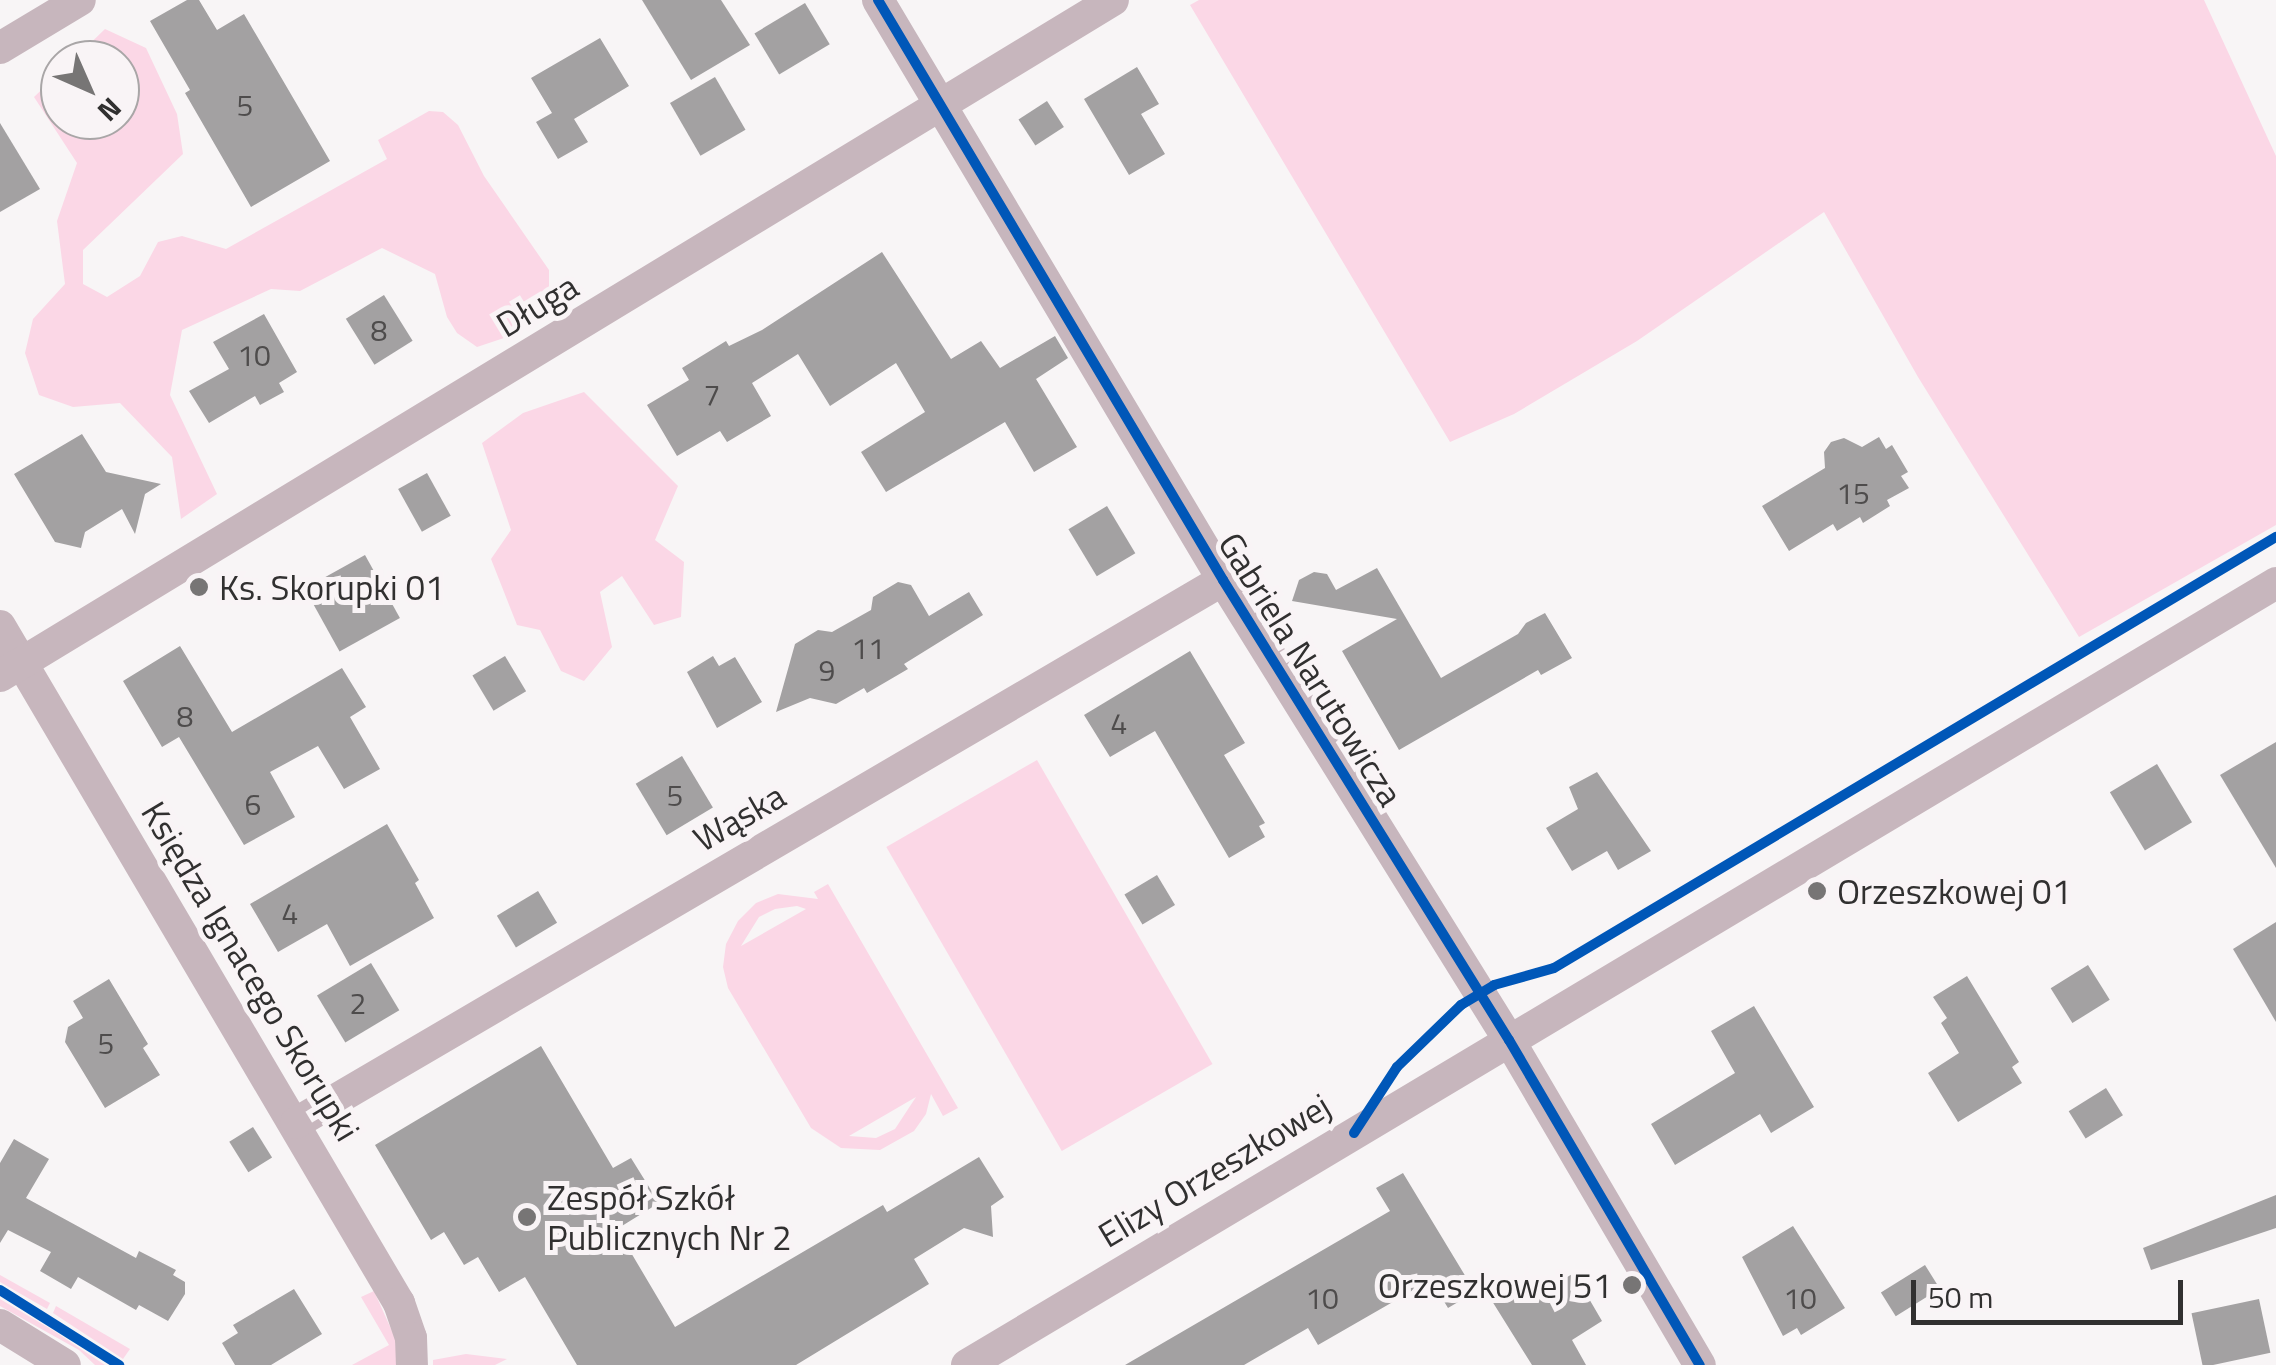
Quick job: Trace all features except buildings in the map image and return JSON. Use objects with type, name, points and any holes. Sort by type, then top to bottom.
[{"type":"street","points":[[0,48],[80,0]]},
{"type":"street","name":"Gabriela Narutowicza","points":[[878,0],[1223,580],[1509,1040],[1700,1365]]},
{"type":"street","name":"Długa","points":[[11,669],[1113,0]]},
{"type":"street","name":"Wąska","points":[[296,1123],[1223,580]]},
{"type":"street","name":"Elizy Orzeszkowej","points":[[967,1365],[2276,583]]},
{"type":"street","name":"Księdza Ignacego Skorupki","points":[[0,626],[11,669],[296,1123],[399,1303],[411,1338],[412,1365]]},
{"type":"street","points":[[0,1324],[65,1365]]},
{"type":"shaded area","points":[[1199,0],[2204,0],[2276,156],[2276,525],[2079,637],[1918,377],[1824,212],[1637,341],[1514,414],[1450,442],[1190,5]]},
{"type":"shaded area","points":[[105,29],[129,40],[94,40]]},
{"type":"shaded area","points":[[140,45],[146,48],[177,114],[183,154],[83,250],[83,284],[107,297],[140,276],[158,242],[182,236],[226,249],[387,159],[378,140],[429,111],[443,112],[458,125],[484,176],[549,270],[549,305],[519,333],[477,347],[457,333],[447,317],[435,274],[382,248],[300,291],[271,289],[182,330],[170,395],[217,494],[181,519],[172,457],[120,403],[73,407],[39,395],[25,353],[33,319],[65,284],[57,221],[77,163],[62,140],[140,140]]},
{"type":"shaded area","points":[[584,392],[678,486],[655,540],[684,562],[681,617],[654,625],[622,576],[600,592],[612,647],[584,681],[561,671],[540,630],[517,625],[491,559],[511,530],[482,443],[523,413]]},
{"type":"shaded area","points":[[1037,760],[1212,1064],[1062,1151],[886,847]]},
{"type":"shaded area","points":[[828,884],[958,1108],[943,1116],[931,1094],[926,1114],[914,1131],[880,1150],[841,1148],[811,1128],[728,988],[723,967],[726,944],[738,921],[756,903],[778,894],[818,899],[814,892]],"holes":[[[775,909],[806,909],[741,946],[759,917]],[[916,1097],[895,1129],[876,1138],[849,1136]]]},
{"type":"shaded area","points":[[0,1275],[50,1303],[47,1309],[0,1282]]},
{"type":"shaded area","points":[[374,1291],[396,1340],[400,1365],[352,1365],[389,1345],[361,1297]]},
{"type":"shaded area","points":[[0,1299],[105,1365],[95,1365],[79,1350],[0,1306]]},
{"type":"shaded area","points":[[56,1306],[130,1349],[123,1359],[53,1313]]},
{"type":"shaded area","points":[[466,1354],[507,1359],[495,1365],[433,1365],[433,1360]]},
{"type":"cycle path","points":[[878,0],[1223,580],[1509,1040],[1700,1365]]},
{"type":"cycle path","points":[[1354,1133],[1397,1067],[1461,1005],[1494,985],[1554,968],[2276,537]]},
{"type":"cycle path","points":[[0,1290],[119,1365]]},
{"type":"place","name":"Ks. Skorupki 01","points":[[199,587]]},
{"type":"place","name":"Orzeszkowej 01","points":[[1817,891]]},
{"type":"place","name":"Zespół Szkół Publicznych Nr 2","points":[[527,1217]]},
{"type":"place","name":"Orzeszkowej 51","points":[[1632,1285]]}]
